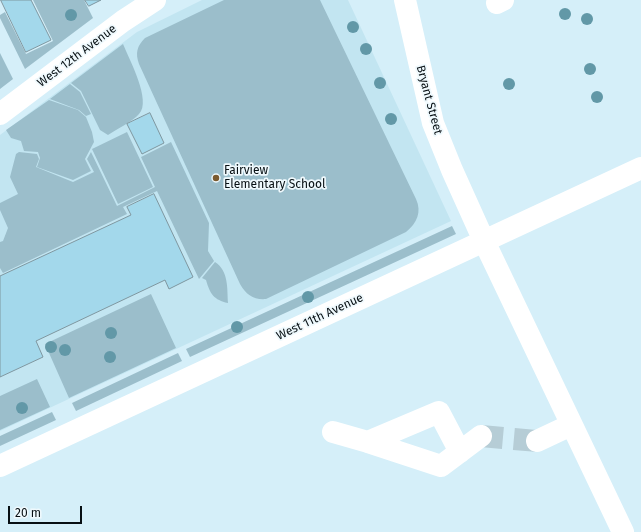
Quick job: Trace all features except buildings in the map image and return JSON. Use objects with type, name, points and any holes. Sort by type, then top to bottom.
[{"type":"street","name":"West 12th Avenue","points":[[0,114],[123,21],[155,0]]},
{"type":"street","name":"Bryant Street","points":[[405,0],[433,123],[469,210],[622,532]]},
{"type":"street","name":"West 11th Avenue","points":[[0,466],[641,168]]},
{"type":"street","points":[[368,442],[439,412],[460,452]]},
{"type":"street","points":[[537,441],[571,425]]},
{"type":"street","points":[[333,432],[441,466],[481,436]]},
{"type":"shaded area","points":[[33,0],[84,0],[93,18],[25,69],[0,18],[0,15],[5,12],[26,54],[53,41]]},
{"type":"shaded area","name":"Fairview Elementary School","points":[[202,0],[348,0],[451,221],[0,431],[0,135],[137,32]]},
{"type":"shaded area","points":[[224,0],[320,0],[419,208],[416,221],[406,232],[266,299],[254,298],[245,291],[240,284],[139,64],[137,56],[140,44],[145,38]]},
{"type":"shaded area","points":[[123,44],[141,90],[143,100],[142,108],[139,114],[132,120],[108,135],[100,130],[81,91],[71,83]]},
{"type":"shaded area","points":[[0,53],[13,79],[0,89]]},
{"type":"shaded area","points":[[70,84],[80,92],[91,114],[86,116],[79,110],[50,99]]},
{"type":"shaded area","points":[[49,100],[78,110],[86,117],[92,132],[94,142],[85,159],[91,171],[73,180],[37,167],[40,158],[38,152],[24,151],[21,141],[11,138],[6,130]]},
{"type":"shaded area","points":[[127,132],[153,187],[118,204],[92,149]]},
{"type":"shaded area","points":[[171,142],[209,223],[208,251],[214,261],[199,279],[157,191],[123,207],[127,214],[3,273],[0,268],[0,242],[3,241],[8,228],[0,210],[0,203],[18,194],[10,177],[16,154],[19,152],[37,154],[39,159],[36,167],[73,182],[94,172],[87,159],[91,152],[117,206],[155,187],[141,157]]},
{"type":"shaded area","points":[[452,226],[456,234],[190,357],[186,349]]},
{"type":"shaded area","points":[[215,262],[220,266],[225,275],[228,303],[213,296],[206,280],[202,278]]},
{"type":"shaded area","points":[[151,294],[176,348],[69,398],[45,344]]},
{"type":"shaded area","points":[[178,353],[182,361],[76,411],[72,403]]},
{"type":"shaded area","points":[[37,379],[50,407],[0,430],[0,396]]},
{"type":"shaded area","points":[[52,412],[56,420],[0,446],[0,436]]},
{"type":"tunnel","points":[[481,436],[537,441]]},
{"type":"place","name":"Fairview Elementary School","points":[[216,178]]}]
